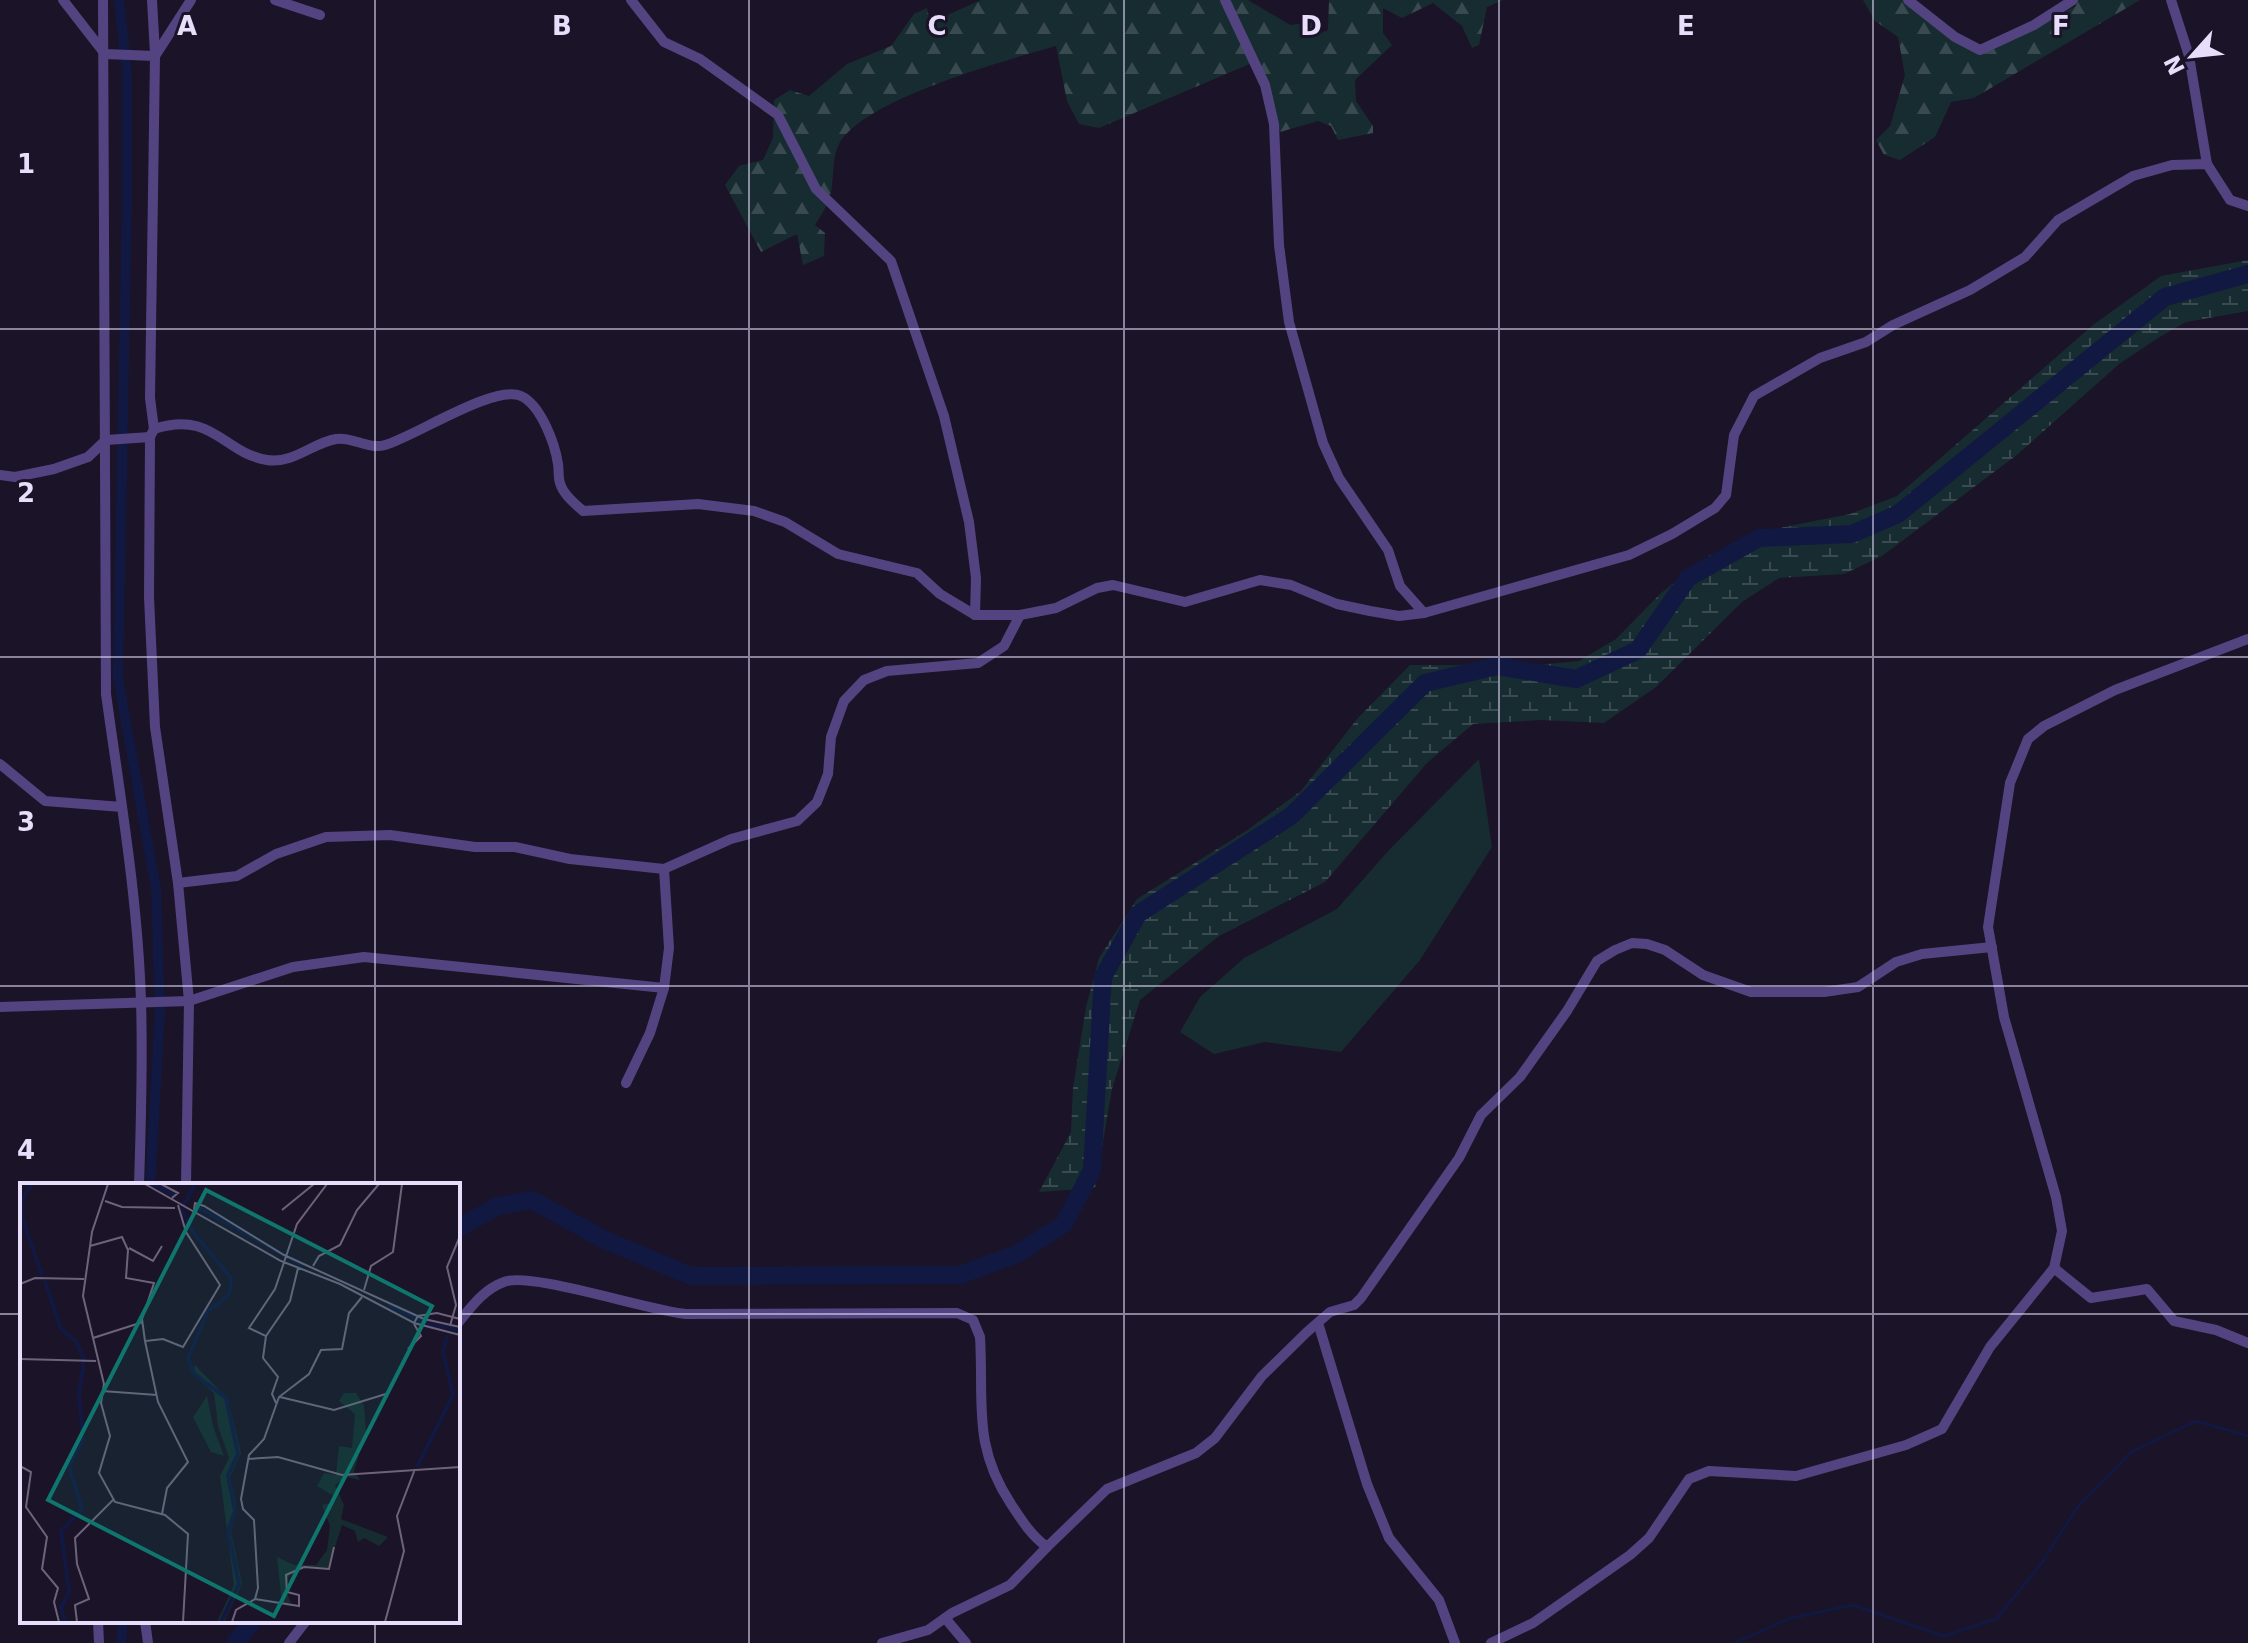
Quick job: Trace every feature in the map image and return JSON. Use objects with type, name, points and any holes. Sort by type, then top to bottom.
[{"type":"street","points":[[63,0],[111,55],[151,56]]},
{"type":"street","points":[[103,0],[111,55],[106,440],[102,505],[106,694],[122,807],[141,1000],[139,1183]]},
{"type":"street","points":[[152,0],[149,597],[155,727],[178,883],[189,1001],[186,1183]]},
{"type":"street","points":[[151,56],[191,0]]},
{"type":"street","points":[[275,0],[320,15]]},
{"type":"street","points":[[631,0],[664,42],[700,59],[778,115],[816,189],[891,261],[944,416],[969,522],[976,578],[975,615]]},
{"type":"street","points":[[1225,0],[1265,85],[1274,124],[1279,245],[1289,322],[1323,443],[1339,478],[1388,550],[1400,586],[1424,613]]},
{"type":"street","points":[[1908,0],[1955,37],[1980,50],[2034,25],[2073,0]]},
{"type":"street","points":[[2171,0],[2189,56],[2207,164],[2230,200],[2248,206]]},
{"type":"street","points":[[0,475],[15,477],[54,469],[88,457],[106,440],[152,433],[175,422],[206,429],[247,453],[266,460],[285,460],[337,439],[384,446],[491,397],[513,394],[524,397],[546,429],[558,462],[560,483],[583,511],[698,504],[754,511],[785,522],[838,554],[917,573],[940,594],[975,615],[1020,615],[1056,608],[1097,588],[1113,585],[1185,602],[1260,580],[1291,585],[1337,604],[1370,611],[1399,616],[1424,613],[1629,555],[1672,534],[1715,508],[1726,495],[1734,435],[1754,396],[1820,358],[1866,342],[1893,325],[1970,290],[2025,257],[2058,220],[2133,176],[2172,165],[2207,164]]},
{"type":"street","points":[[178,883],[237,876],[276,854],[326,837],[390,835],[475,847],[515,847],[570,859],[664,869],[731,839],[797,821],[817,802],[828,774],[831,737],[844,701],[864,680],[887,671],[978,663],[1004,646],[1020,615]]},
{"type":"street","points":[[1491,1643],[1533,1623],[1630,1555],[1649,1538],[1697,1474],[1709,1471],[1796,1476],[1906,1445],[1942,1429],[1990,1347],[2054,1268],[2062,1231],[2056,1197],[2010,1042],[1988,927],[2010,783],[2028,739],[2044,726],[2115,690],[2248,639]]},
{"type":"street","points":[[0,764],[45,801],[122,807]]},
{"type":"street","points":[[626,1083],[650,1033],[664,988],[669,948],[664,869]]},
{"type":"street","points":[[882,1643],[928,1630],[1010,1585],[1107,1489],[1196,1453],[1215,1438],[1262,1376],[1330,1312],[1354,1305],[1361,1298],[1459,1158],[1481,1115],[1520,1077],[1597,961],[1632,943],[1647,944],[1665,950],[1703,975],[1751,992],[1824,992],[1858,987],[1896,962],[1922,954],[1992,947]]},
{"type":"street","points":[[0,1007],[110,1006],[141,1000],[189,1001],[293,967],[364,957],[664,988]]},
{"type":"street","points":[[2054,1268],[2091,1298],[2147,1289],[2174,1321],[2216,1330],[2248,1343]]},
{"type":"street","points":[[460,1321],[491,1289],[523,1277],[657,1311],[686,1314],[957,1313],[973,1320],[980,1337],[985,1452],[1009,1500],[1032,1536],[1047,1547]]},
{"type":"street","points":[[1318,1323],[1367,1484],[1389,1538],[1439,1600],[1455,1643]]},
{"type":"street","points":[[945,1618],[966,1643]]},
{"type":"street","points":[[98,1623],[99,1643]]},
{"type":"street","points":[[145,1623],[148,1643]]},
{"type":"street","points":[[289,1643],[304,1623]]},
{"type":"green space","points":[[981,0],[1248,0],[1290,25],[1312,22],[1316,35],[1328,30],[1329,0],[1503,0],[1487,7],[1479,45],[1472,48],[1462,26],[1433,3],[1402,18],[1383,8],[1383,33],[1392,45],[1355,80],[1356,101],[1373,126],[1373,133],[1338,140],[1331,126],[1318,121],[1280,132],[1259,60],[1099,128],[1079,124],[1067,101],[1056,46],[972,71],[905,97],[876,112],[853,127],[839,144],[830,196],[815,225],[825,233],[824,256],[803,265],[797,234],[761,252],[725,185],[739,166],[763,160],[773,138],[774,100],[790,90],[809,96],[847,64],[891,46],[914,14],[927,8],[929,17],[943,17]]},
{"type":"green space","points":[[1863,0],[1905,0],[1981,54],[2076,6],[2075,0],[2140,0],[1974,98],[1951,102],[1935,137],[1900,160],[1884,155],[1876,140],[1890,126],[1905,75],[1898,37],[1875,21]]},
{"type":"green space","points":[[2248,260],[2248,311],[2186,322],[2119,364],[2018,454],[1882,556],[1844,574],[1779,578],[1742,602],[1656,687],[1604,723],[1541,720],[1473,724],[1427,763],[1325,882],[1219,936],[1140,1000],[1112,1089],[1095,1188],[1039,1192],[1071,1132],[1073,1088],[1086,1007],[1099,958],[1137,899],[1246,831],[1301,791],[1357,719],[1410,665],[1537,665],[1579,661],[1616,639],[1661,593],[1710,555],[1774,529],[1850,514],[1897,496],[2093,325],[2161,276]]},
{"type":"green space","points":[[1479,759],[1492,847],[1420,960],[1341,1052],[1265,1042],[1214,1054],[1180,1032],[1200,997],[1244,958],[1337,909],[1388,851]]},
{"type":"waterway","points":[[119,0],[127,72],[127,198],[118,678],[156,889],[160,1014],[150,1183]]},
{"type":"waterway","points":[[460,1227],[498,1206],[532,1200],[603,1239],[691,1276],[960,1275],[1017,1254],[1064,1224],[1092,1170],[1103,977],[1138,914],[1291,816],[1425,683],[1497,666],[1576,679],[1638,650],[1688,578],[1759,538],[1852,534],[1898,514],[2165,297],[2248,274]]},
{"type":"waterway","points":[[1734,1643],[1791,1618],[1853,1605],[1944,1636],[1996,1619],[2041,1564],[2076,1509],[2131,1452],[2196,1421],[2248,1436]]},
{"type":"waterway","points":[[121,1643],[123,1623]]},
{"type":"waterway","points":[[235,1643],[251,1623]]}]
